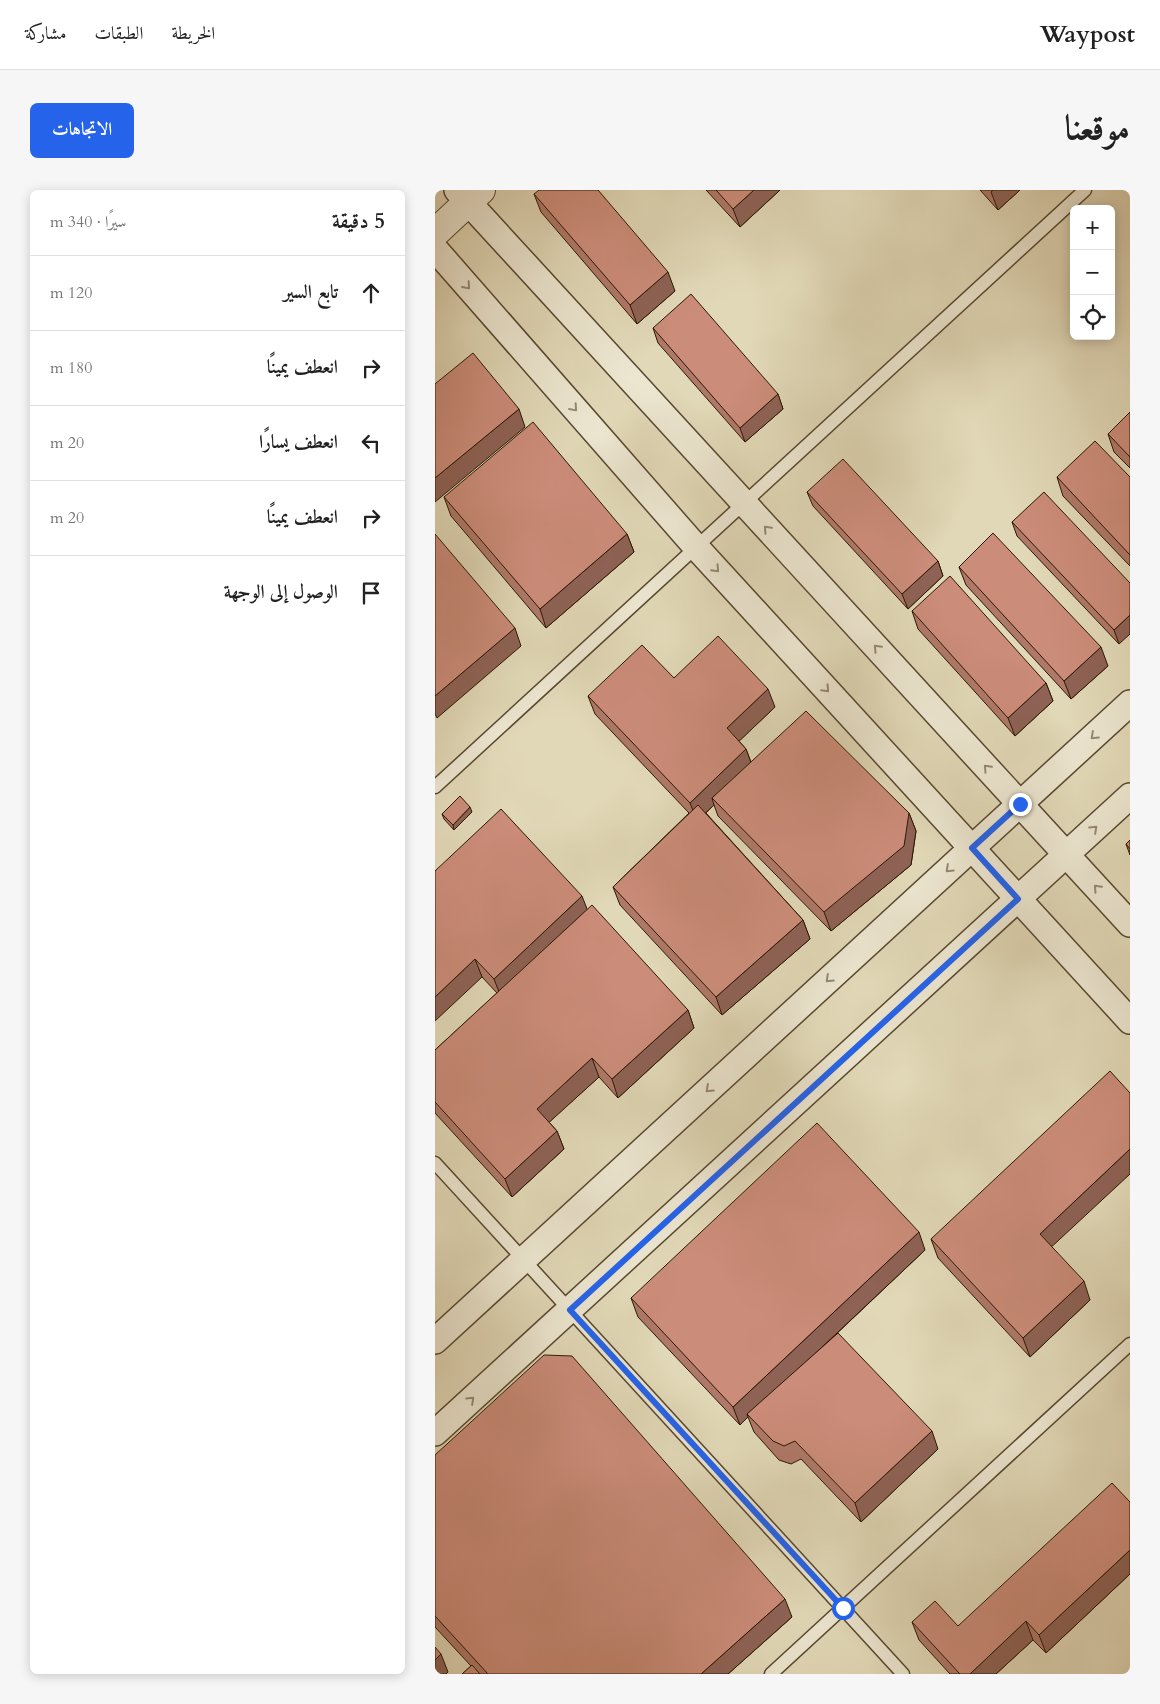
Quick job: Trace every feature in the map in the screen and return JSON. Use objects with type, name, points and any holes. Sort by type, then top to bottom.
[{"type":"street","points":[[435,233],[469,194],[744,503],[1130,924]]},
{"type":"street","points":[[435,249],[696,547],[1130,1021]]},
{"type":"street","points":[[435,1340],[1130,703]]},
{"type":"street","points":[[435,1433],[1130,796]]},
{"type":"lane","points":[[435,787],[1085,190]]},
{"type":"lane","points":[[435,1163],[903,1674]]},
{"type":"lane","points":[[771,1674],[1130,1344]]},
{"type":"building","points":[[539,190],[598,190],[668,272],[630,305],[534,194]]},
{"type":"building","points":[[716,190],[754,190],[733,209]]},
{"type":"building","points":[[691,294],[778,394],[740,428],[653,328]]},
{"type":"building","points":[[473,353],[519,409],[435,478],[435,384]]},
{"type":"building","points":[[1130,412],[1130,457],[1108,434]]},
{"type":"building","points":[[533,422],[627,534],[540,609],[444,497]]},
{"type":"building","points":[[1095,441],[1130,477],[1130,555],[1057,477]]},
{"type":"building","points":[[843,459],[938,561],[902,594],[807,492]]},
{"type":"building","points":[[1044,492],[1130,583],[1130,615],[1114,630],[1012,522]]},
{"type":"building","points":[[993,533],[1101,647],[1064,681],[959,567]]},
{"type":"building","points":[[435,534],[515,628],[435,696]]},
{"type":"building","points":[[950,576],[1046,683],[1008,718],[912,611]]},
{"type":"building","points":[[718,636],[768,689],[727,728],[746,749],[690,803],[588,696],[642,645],[674,678]]},
{"type":"building","points":[[806,711],[909,813],[904,846],[824,912],[712,798]]},
{"type":"building","points":[[460,796],[470,807],[453,825],[442,814]]},
{"type":"building","points":[[698,805],[803,920],[716,997],[613,887]]},
{"type":"building","points":[[501,809],[582,896],[494,979],[475,959],[435,997],[435,871]]},
{"type":"building","points":[[1130,840],[1130,849],[1126,844]]},
{"type":"building","points":[[592,905],[688,1010],[612,1079],[592,1058],[537,1109],[557,1131],[505,1179],[435,1102],[435,1050]]},
{"type":"building","points":[[1110,1071],[1130,1093],[1130,1149],[1040,1234],[1084,1281],[1023,1338],[931,1239]]},
{"type":"building","points":[[817,1123],[919,1232],[733,1407],[631,1298]]},
{"type":"building","points":[[838,1333],[932,1431],[855,1503],[795,1441],[784,1446],[773,1441],[747,1414]]},
{"type":"building","points":[[544,1355],[572,1356],[785,1599],[701,1674],[488,1674],[435,1616],[435,1455]]},
{"type":"building","points":[[1112,1483],[1130,1502],[1130,1550],[1039,1635],[1026,1621],[970,1674],[960,1674],[912,1622],[935,1601],[958,1626]]},
{"type":"building","points":[[435,1647],[441,1654],[435,1660]]},
{"type":"building","points":[[472,1665],[480,1674],[462,1674]]},
{"type":"route","points":[[843,1608],[570,1310],[1018,899],[972,848],[1020,804]]}]
